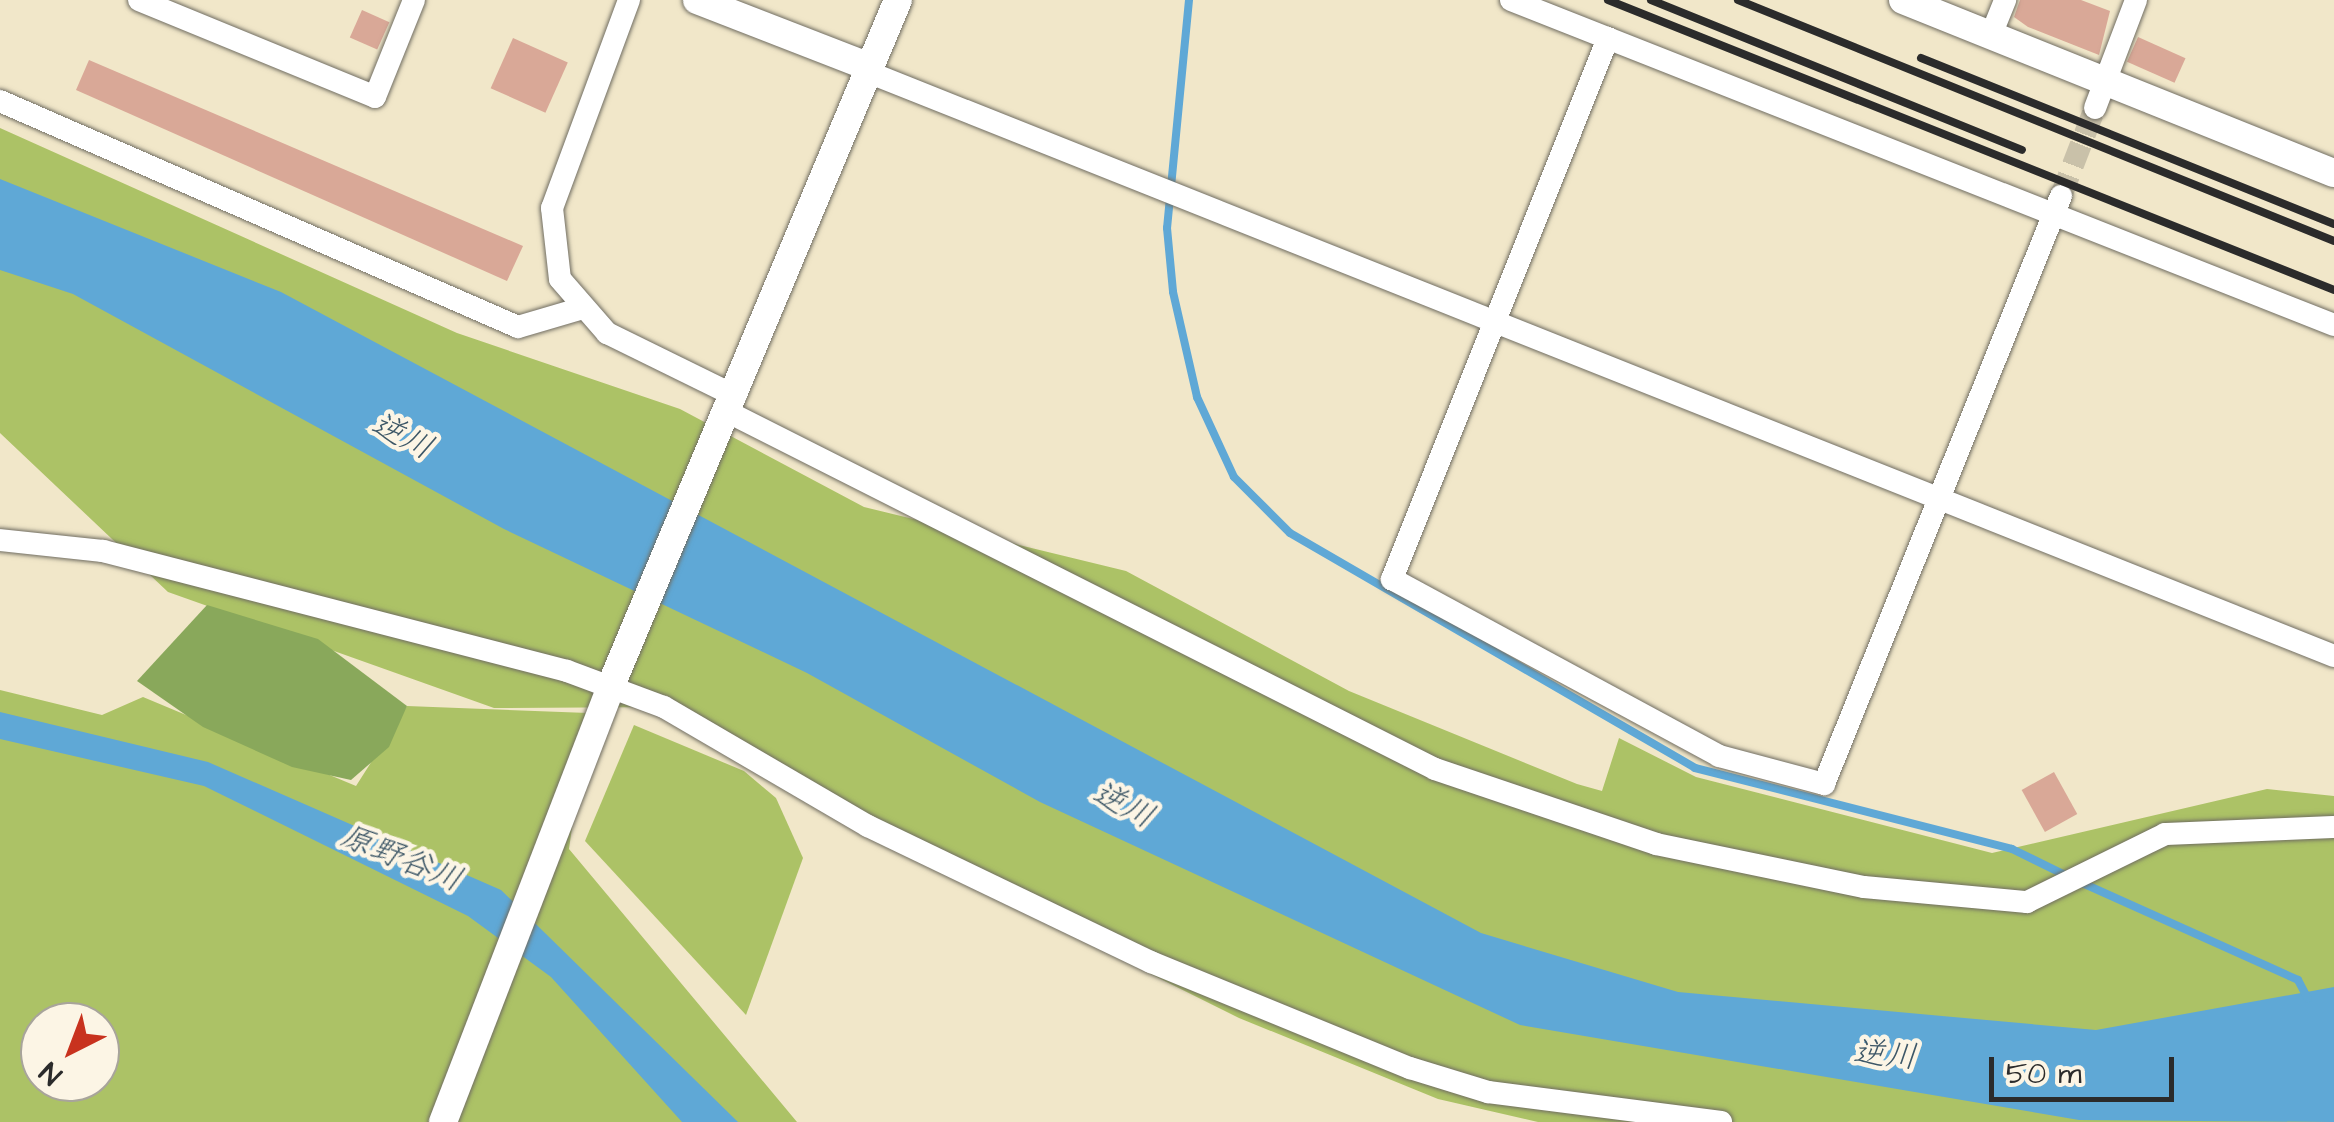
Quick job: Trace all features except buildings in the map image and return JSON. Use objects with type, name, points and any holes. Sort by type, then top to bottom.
[{"type":"street","points":[[139,0],[375,97],[414,0]]},
{"type":"street","points":[[628,0],[552,208],[560,279],[579,309],[607,333],[729,410],[1434,769],[1656,844],[1864,887],[2026,902],[2165,834],[2334,827]]},
{"type":"street","points":[[697,0],[2334,656]]},
{"type":"street","points":[[443,1122],[608,695],[898,0]]},
{"type":"street","points":[[1511,0],[2058,205],[2334,325]]},
{"type":"street","points":[[1903,0],[2333,170]]},
{"type":"street","points":[[1992,36],[2005,0]]},
{"type":"street","points":[[2095,108],[2136,0]]},
{"type":"street","points":[[1608,38],[1392,579],[1719,756],[1824,784],[2058,205]]},
{"type":"street","points":[[0,101],[518,326],[579,309]]},
{"type":"street","points":[[0,540],[103,551],[567,672],[608,695],[664,708],[868,826],[1151,962],[1410,1068],[1488,1092],[1721,1122]]},
{"type":"green space","points":[[0,128],[457,333],[680,409],[864,507],[1126,571],[1349,691],[1577,784],[1602,791],[1619,738],[1696,777],[1992,853],[2267,789],[2334,796],[2334,1122],[1538,1122],[1438,1099],[1239,1018],[960,879],[664,707],[494,708],[168,592],[0,433]]},
{"type":"green space","points":[[207,605],[318,639],[407,706],[389,747],[351,780],[292,767],[203,727],[137,681]]},
{"type":"green space","points":[[0,690],[102,715],[143,697],[356,786],[407,706],[588,713],[569,849],[797,1122],[0,1122]]},
{"type":"green space","points":[[634,725],[744,771],[776,798],[803,858],[746,1015],[585,841]]},
{"type":"water","name":"逆川","points":[[0,179],[281,292],[1481,933],[1678,992],[2096,1030],[2334,987],[2334,1122],[2079,1120],[1520,1025],[1040,802],[807,673],[504,529],[73,294],[0,270]]},
{"type":"water","name":"原野谷川","points":[[0,712],[208,762],[501,890],[738,1122],[682,1122],[551,977],[468,916],[204,786],[0,739]]},
{"type":"waterway","points":[[1189,0],[1167,228],[1173,292],[1197,397],[1234,477],[1290,533],[1695,768],[2012,849],[2067,876]]},
{"type":"waterway","points":[[2080,882],[2298,980],[2308,999]]},
{"type":"tunnel","points":[[2061,196],[2095,108]]},
{"type":"railway","points":[[1608,0],[2334,290]]},
{"type":"railway","points":[[1651,0],[2022,150]]},
{"type":"railway","points":[[1738,0],[2334,241]]},
{"type":"railway","points":[[1921,58],[2334,224]]}]
